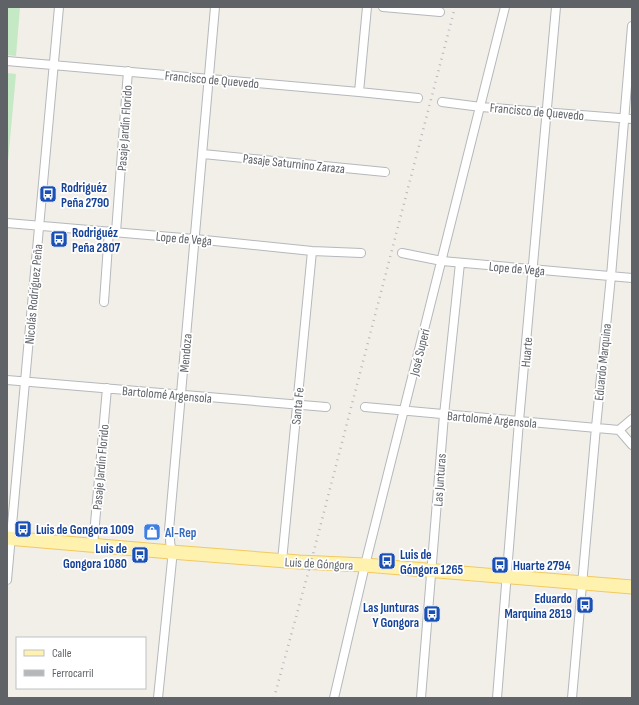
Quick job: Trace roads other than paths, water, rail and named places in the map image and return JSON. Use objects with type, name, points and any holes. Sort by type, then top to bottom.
[{"type":"main road","name":"Luis de Góngora","points":[[9,538],[282,561],[365,565],[632,587]]},
{"type":"street","name":"Nicolás Rodríguez Peña","points":[[7,580],[9,538],[25,381],[59,7]]},
{"type":"street","name":"Mendoza","points":[[158,698],[172,560],[169,530],[216,7]]},
{"type":"street","points":[[359,92],[367,7]]},
{"type":"street","points":[[383,7],[440,12]]},
{"type":"street","name":"José Superí","points":[[334,698],[365,565],[405,411],[505,7]]},
{"type":"street","name":"Huarte","points":[[497,698],[508,577],[519,422],[556,7]]},
{"type":"street","name":"Eduardo Marquina","points":[[572,698],[596,427],[628,118],[632,26]]},
{"type":"street","name":"Francisco de Quevedo","points":[[7,61],[54,64],[418,98]]},
{"type":"street","name":"Pasaje Jardín Florido","points":[[104,302],[128,71]]},
{"type":"street","name":"Francisco de Quevedo","points":[[442,102],[547,113],[628,118]]},
{"type":"street","name":"Pasaje Saturnino Zaraza","points":[[203,154],[385,172]]},
{"type":"street","name":"Lope de Vega","points":[[7,222],[312,251],[361,253]]},
{"type":"street","name":"Santa Fe","points":[[282,561],[312,251]]},
{"type":"street","name":"Lope de Vega","points":[[402,253],[460,263],[632,278]]},
{"type":"street","name":"Las Junturas","points":[[421,698],[444,415],[460,263]]},
{"type":"street","name":"Bartolomé Argensola","points":[[7,380],[326,407]]},
{"type":"street","name":"Pasaje Jardín Florido","points":[[93,546],[107,388]]},
{"type":"street","name":"Bartolomé Argensola","points":[[365,407],[620,430]]},
{"type":"street","points":[[632,419],[620,430],[632,445]]},
{"type":"railway","points":[[274,698],[311,562],[455,7]]},
{"type":"place","name":"Rodriguéz Peña 2790","points":[[48,194]]},
{"type":"place","name":"Rodriguéz Peña 2807","points":[[59,239]]},
{"type":"place","name":"Luis de Gongora 1009","points":[[23,529]]},
{"type":"place","name":"Al-Rep","points":[[152,532]]},
{"type":"place","name":"Luis de Gongora 1080","points":[[140,555]]},
{"type":"place","name":"Luis de Góngora 1265","points":[[387,561]]},
{"type":"place","name":"Huarte 2794","points":[[500,565]]},
{"type":"place","name":"Eduardo Marquina 2819","points":[[585,605]]},
{"type":"place","name":"Las Junturas Y Gongora","points":[[432,614]]}]
